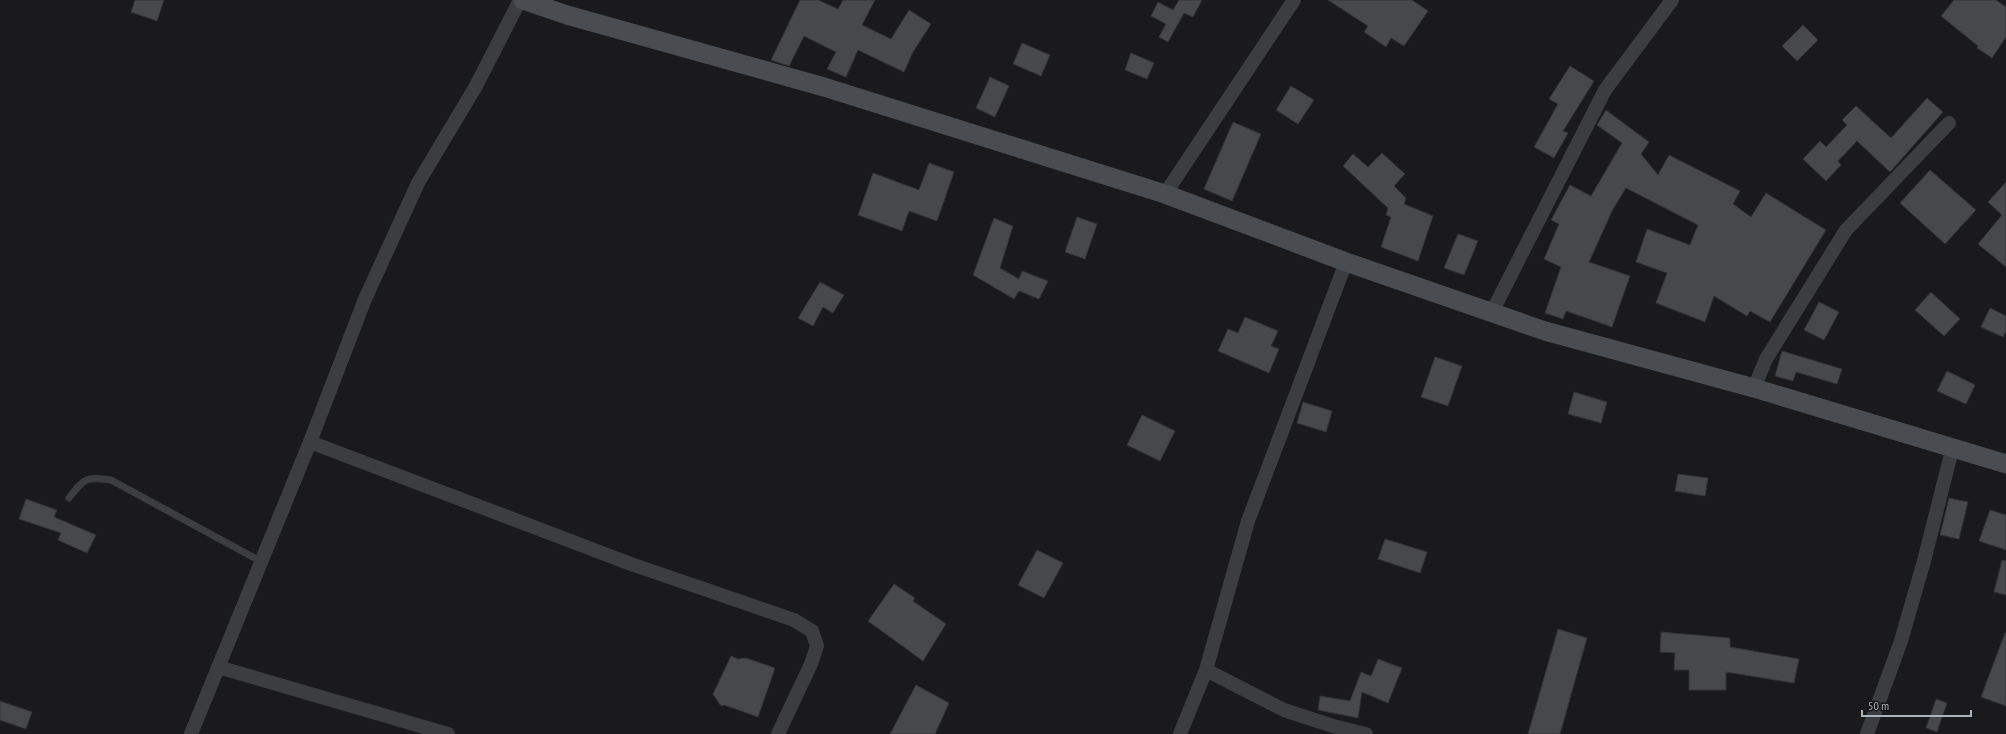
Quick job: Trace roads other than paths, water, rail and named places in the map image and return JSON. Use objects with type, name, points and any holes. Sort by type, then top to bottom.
[{"type":"street","points":[[191,734],[310,442],[365,299],[418,183],[476,86],[520,0]]},
{"type":"street","points":[[523,0],[567,15],[824,88],[1165,194],[1346,262],[1545,331],[1754,388],[1837,414],[1953,446],[2006,464]]},
{"type":"street","points":[[1165,194],[1294,0]]},
{"type":"street","points":[[1492,312],[1605,90],[1672,0]]},
{"type":"street","points":[[1754,388],[1766,359],[1846,230],[1949,123]]},
{"type":"street","points":[[1180,734],[1206,670],[1248,521],[1346,262]]},
{"type":"street","points":[[310,442],[630,564],[794,620],[806,627],[812,631],[817,646],[811,664],[778,734]]},
{"type":"street","points":[[1867,734],[1901,641],[1924,561],[1953,446]]},
{"type":"street","points":[[218,667],[448,734]]},
{"type":"street","points":[[1206,670],[1284,710],[1332,726],[1366,734]]},
{"type":"lane","points":[[70,498],[82,481],[90,478],[112,480],[262,562]]}]
